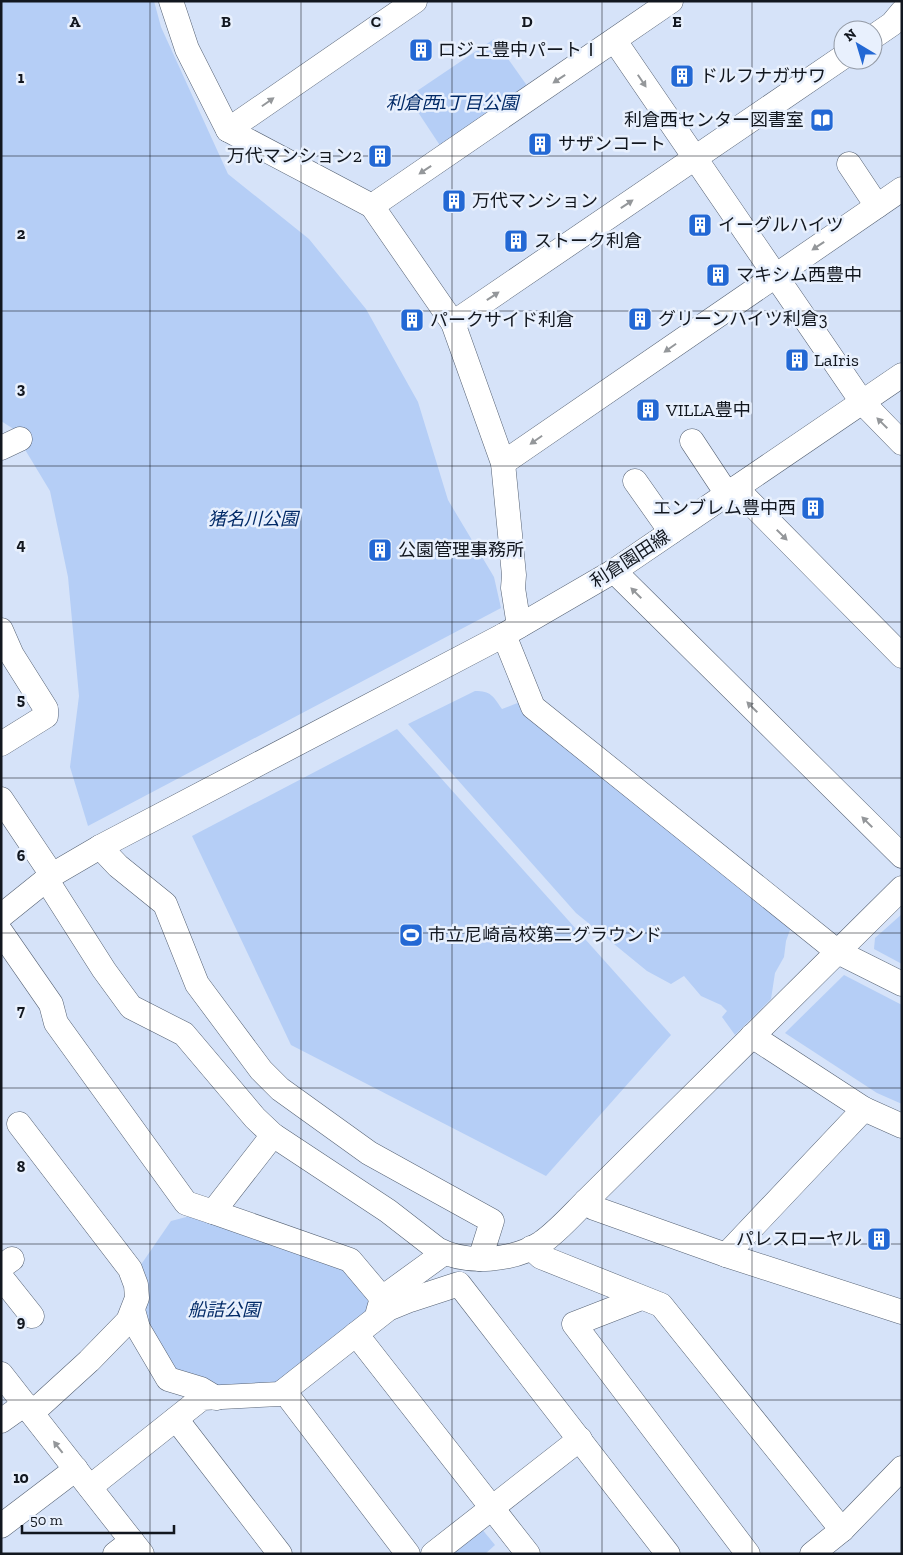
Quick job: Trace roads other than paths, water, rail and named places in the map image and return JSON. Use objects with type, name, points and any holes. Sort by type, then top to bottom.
[{"type":"street","points":[[172,1],[187,49],[228,130],[372,206],[453,323],[503,463],[514,575],[512,630],[533,707],[838,952],[902,984]]},
{"type":"street","points":[[228,130],[415,1]]},
{"type":"street","points":[[372,206],[671,1]]},
{"type":"street","points":[[883,30],[892,24],[902,12]]},
{"type":"street","points":[[614,41],[862,402],[902,443]]},
{"type":"street","points":[[453,323],[833,64]]},
{"type":"street","points":[[849,164],[877,206]]},
{"type":"street","points":[[503,463],[902,189]]},
{"type":"street","name":"利倉園田線","points":[[1,916],[49,877],[100,847],[512,630],[614,571],[902,375]]},
{"type":"street","points":[[692,441],[732,491],[902,656]]},
{"type":"street","points":[[635,480],[671,532]]},
{"type":"street","points":[[614,571],[902,856]]},
{"type":"street","points":[[1,630],[12,655],[46,709],[46,716],[1,744]]},
{"type":"street","points":[[1,799],[104,970],[131,1008],[184,1034],[255,1118],[273,1135],[388,1211],[444,1253],[480,1259],[501,1257],[531,1248],[549,1236],[902,888]]},
{"type":"street","points":[[100,847],[118,866],[166,904],[197,984],[262,1070],[280,1089],[369,1153],[492,1221],[480,1259]]},
{"type":"street","points":[[1,932],[50,1004],[56,1023],[186,1204],[350,1260],[380,1308]]},
{"type":"street","points":[[752,1036],[864,1109],[902,1126]]},
{"type":"street","points":[[726,1255],[864,1109]]},
{"type":"street","points":[[1,1422],[28,1409],[90,1361],[128,1321],[137,1298],[136,1285],[130,1269],[19,1124]]},
{"type":"street","points":[[213,1212],[273,1135]]},
{"type":"street","points":[[586,1201],[594,1208],[726,1255],[902,1312]]},
{"type":"street","points":[[531,1248],[541,1257],[661,1305],[842,1530]]},
{"type":"street","points":[[1,1526],[83,1478],[176,1419],[202,1398],[280,1394],[356,1334],[380,1308],[444,1253]]},
{"type":"street","points":[[5,1268],[32,1316]]},
{"type":"street","points":[[380,1308],[388,1309],[459,1284],[668,1554]]},
{"type":"street","points":[[641,1298],[574,1324],[748,1554]]},
{"type":"street","points":[[133,1310],[138,1328],[168,1379],[201,1389],[216,1398]]},
{"type":"street","points":[[356,1334],[528,1554]]},
{"type":"street","points":[[1,1374],[83,1478],[130,1550]]},
{"type":"street","points":[[284,1391],[408,1554]]},
{"type":"street","points":[[176,1419],[280,1554]]},
{"type":"street","points":[[432,1554],[580,1439]]},
{"type":"street","points":[[812,1554],[842,1530],[902,1468]]},
{"type":"place","name":"ロジェ豊中パートⅠ","points":[[421,50]]},
{"type":"place","name":"ドルフナガサワ","points":[[682,76]]},
{"type":"place","name":"利倉西センター図書室","points":[[822,120]]},
{"type":"place","name":"サザンコート","points":[[540,144]]},
{"type":"place","name":"万代マンション2","points":[[380,156]]},
{"type":"place","name":"万代マンション","points":[[454,201]]},
{"type":"place","name":"イーグルハイツ","points":[[700,225]]},
{"type":"place","name":"ストーク利倉","points":[[516,241]]},
{"type":"place","name":"マキシム西豊中","points":[[718,275]]},
{"type":"place","name":"グリーンハイツ利倉3","points":[[640,319]]},
{"type":"place","name":"パークサイド利倉","points":[[412,320]]},
{"type":"place","name":"LaIris","points":[[797,360]]},
{"type":"place","name":"VILLA豊中","points":[[648,410]]},
{"type":"place","name":"エンブレム豊中西","points":[[813,508]]},
{"type":"place","name":"公園管理事務所","points":[[380,550]]},
{"type":"place","name":"市立尼崎高校第二グラウンド","points":[[411,935]]},
{"type":"place","name":"パレスローヤル","points":[[879,1239]]},
{"type":"park label","name":"利倉西1丁目公園","points":[[452,103]]},
{"type":"park label","name":"猪名川公園","points":[[253,519]]},
{"type":"park label","name":"船詰公園","points":[[224,1310]]}]
